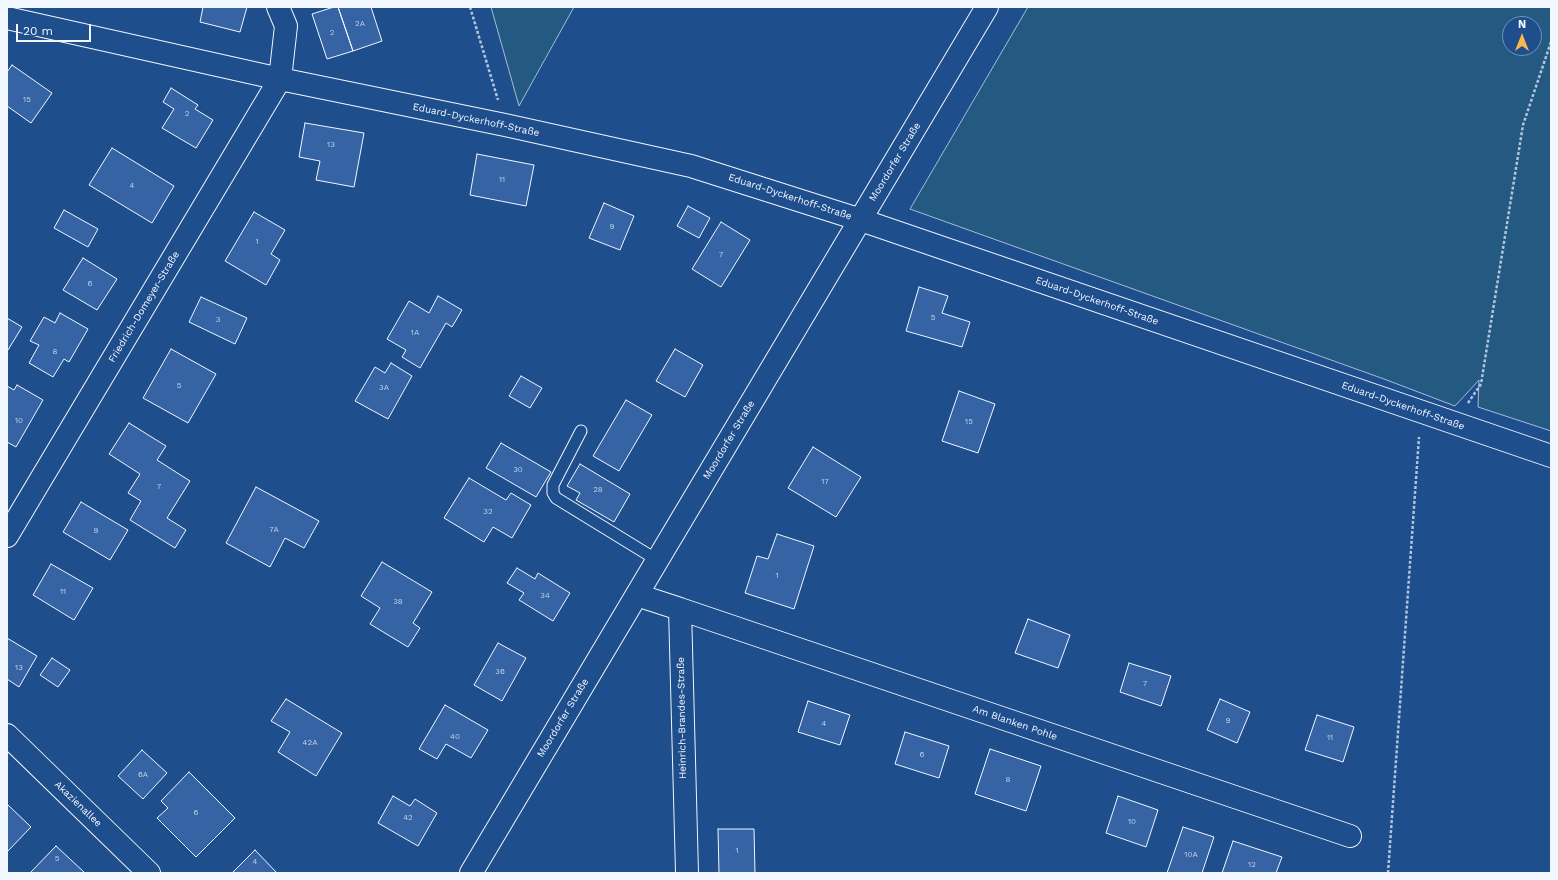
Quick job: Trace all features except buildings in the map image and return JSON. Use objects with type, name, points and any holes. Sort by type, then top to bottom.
[{"type":"street","points":[[278,7],[286,26],[280,79]]},
{"type":"street","name":"Moordorfer Straße","points":[[471,873],[987,7]]},
{"type":"street","name":"Eduard-Dyckerhoff-Straße","points":[[7,18],[280,79],[505,125],[691,166],[861,220],[1551,456]]},
{"type":"street","name":"Friedrich-Domeyer-Straße","points":[[7,536],[280,79]]},
{"type":"street","points":[[637,595],[680,609]]},
{"type":"street","name":"Am Blanken Pohle","points":[[680,609],[1350,836]]},
{"type":"street","name":"Heinrich-Brandes-Straße","points":[[680,609],[687,873]]},
{"type":"street","name":"Akazienallee","points":[[7,735],[149,873]]},
{"type":"lane","points":[[581,430],[553,485],[553,493],[556,498],[657,560]]},
{"type":"path","points":[[470,7],[505,125]]},
{"type":"path","points":[[1454,423],[1481,384],[1523,125],[1551,42]]},
{"type":"path","points":[[1388,873],[1421,412]]},
{"type":"shaded area","points":[[491,7],[574,7],[519,106]]},
{"type":"shaded area","points":[[1028,7],[1551,7],[1551,431],[1478,407],[1479,380],[1455,406],[1384,379],[910,209]]}]
